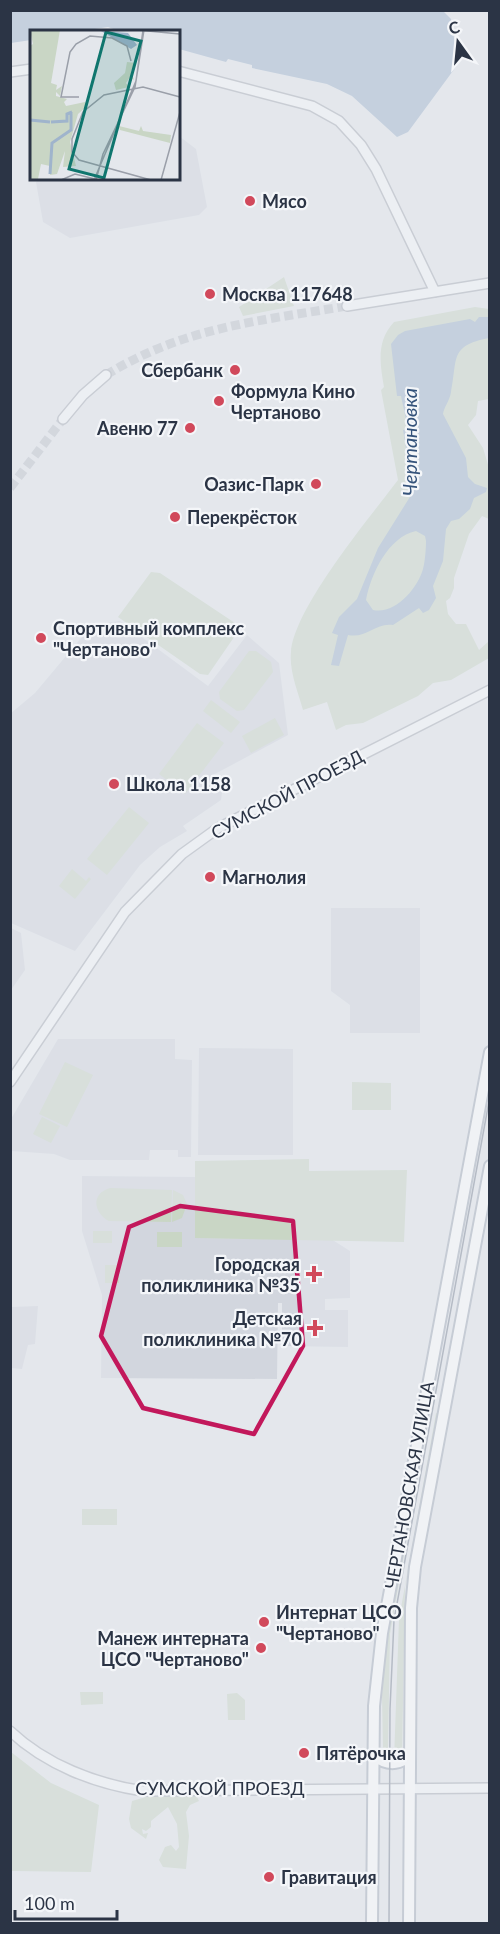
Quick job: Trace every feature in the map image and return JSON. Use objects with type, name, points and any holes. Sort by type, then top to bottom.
[{"type":"main road","name":"ЧЕРТАНОВСКАЯ УЛИЦА","points":[[372,1923],[374,1706],[382,1633],[489,1052]]},
{"type":"main road","name":"ЧЕРТАНОВСКАЯ УЛИЦА","points":[[410,1923],[411,1608],[415,1567],[489,1166]]},
{"type":"main road","points":[[465,1185],[471,1196],[479,1197],[485,1192]]},
{"type":"main road","points":[[458,1224],[466,1220],[475,1223],[478,1228]]},
{"type":"main road","points":[[374,1755],[390,1764],[401,1762],[410,1754]]},
{"type":"street","points":[[10,72],[30,69]]},
{"type":"street","points":[[180,72],[312,106],[339,121],[361,145],[380,176],[435,292]]},
{"type":"street","points":[[347,306],[489,283]]},
{"type":"street","points":[[63,419],[82,395],[106,375]]},
{"type":"street","name":"СУМСКОЙ ПРОЕЗД","points":[[10,1082],[125,912],[182,854],[218,828],[489,690]]},
{"type":"street","name":"СУМСКОЙ ПРОЕЗД","points":[[10,1731],[60,1764],[108,1786],[143,1791],[374,1787],[489,1788]]},
{"type":"highlighted area","points":[[180,1206],[293,1221],[303,1346],[254,1434],[143,1408],[101,1336],[129,1227]]},
{"type":"shaded area","points":[[180,137],[196,149],[207,207],[199,215],[70,238],[43,222],[36,182],[38,180],[180,180]]},
{"type":"shaded area","name":"Школа 1158","points":[[120,621],[208,686],[247,635],[279,663],[288,735],[213,775],[222,792],[221,800],[183,826],[187,831],[160,847],[140,865],[75,951],[11,923],[10,714],[35,693],[92,625]]},
{"type":"shaded area","points":[[331,908],[420,908],[420,1033],[350,1033],[350,1005],[331,991]]},
{"type":"shaded area","points":[[11,928],[21,933],[25,970],[11,990]]},
{"type":"shaded area","points":[[58,1039],[175,1039],[175,1059],[192,1060],[191,1157],[178,1157],[178,1150],[150,1150],[149,1160],[70,1160],[54,1154],[11,1151],[11,1119]]},
{"type":"shaded area","points":[[199,1048],[293,1049],[293,1155],[198,1155]]},
{"type":"shaded area","points":[[82,1176],[195,1177],[195,1238],[331,1239],[350,1251],[350,1298],[325,1299],[325,1310],[348,1310],[348,1347],[282,1346],[282,1303],[278,1303],[277,1379],[101,1378],[102,1295],[82,1231]]},
{"type":"shaded area","points":[[38,1306],[35,1344],[28,1345],[22,1369],[11,1368],[11,1307]]},
{"type":"green space","points":[[284,277],[294,306],[243,316],[239,307]]},
{"type":"green space","points":[[475,307],[489,309],[489,399],[478,401],[476,415],[468,425],[483,448],[489,468],[489,519],[482,516],[469,534],[454,578],[454,588],[450,598],[446,601],[448,614],[456,624],[466,624],[479,650],[489,641],[489,658],[451,680],[433,683],[418,696],[363,723],[346,725],[336,730],[327,702],[303,710],[293,674],[291,652],[295,633],[319,588],[335,563],[398,480],[381,390],[384,387],[381,353],[384,337],[394,322]]},
{"type":"green space","points":[[151,572],[160,573],[241,627],[208,675],[200,674],[118,617]]},
{"type":"green space","points":[[249,651],[256,651],[271,662],[273,672],[244,710],[237,711],[220,699],[219,692]]},
{"type":"green space","points":[[211,700],[240,722],[231,733],[203,711]]},
{"type":"green space","points":[[275,718],[284,735],[251,753],[242,736]]},
{"type":"green space","points":[[197,723],[224,743],[185,794],[159,774]]},
{"type":"green space","points":[[129,807],[149,823],[107,875],[87,859]]},
{"type":"green space","points":[[72,869],[86,881],[89,877],[91,879],[75,899],[59,886]]},
{"type":"green space","points":[[65,1062],[93,1075],[67,1127],[39,1114]]},
{"type":"green space","points":[[352,1082],[391,1083],[391,1110],[352,1110]]},
{"type":"green space","points":[[42,1117],[60,1126],[51,1143],[33,1134]]},
{"type":"green space","points":[[309,1159],[309,1171],[407,1170],[404,1242],[195,1238],[195,1161]]},
{"type":"green space","points":[[110,1188],[172,1190],[171,1222],[109,1221],[100,1213],[96,1204],[99,1195]]},
{"type":"green space","points":[[173,1190],[183,1195],[187,1204],[182,1218],[172,1222]]},
{"type":"green space","points":[[93,1231],[112,1231],[112,1243],[93,1243]]},
{"type":"green space","points":[[157,1232],[182,1232],[182,1247],[157,1247]]},
{"type":"green space","points":[[105,1265],[119,1265],[119,1283],[105,1283]]},
{"type":"green space","points":[[434,1373],[436,1374],[390,1634],[388,1750],[383,1750],[382,1695],[386,1634]]},
{"type":"green space","points":[[436,1413],[438,1414],[405,1587],[402,1760],[394,1760],[399,1619]]},
{"type":"green space","points":[[82,1509],[117,1509],[117,1525],[82,1525]]},
{"type":"green space","points":[[80,1692],[103,1692],[103,1704],[81,1705]]},
{"type":"green space","points":[[237,1693],[245,1700],[245,1720],[228,1720],[227,1694]]},
{"type":"green space","points":[[11,1752],[51,1783],[99,1805],[91,1872],[12,1871],[11,1882]]},
{"type":"green space","points":[[153,1795],[196,1795],[199,1801],[190,1805],[186,1812],[189,1836],[186,1869],[163,1867],[159,1860],[165,1847],[171,1845],[176,1851],[179,1847],[177,1824],[168,1807],[151,1821],[151,1827],[146,1831],[142,1829],[143,1834],[148,1833],[146,1839],[131,1828],[129,1819],[132,1801]]},
{"type":"water","points":[[11,10],[443,11],[451,19],[458,64],[408,132],[397,137],[352,96],[327,84],[252,68],[252,65],[228,59],[226,62],[180,49],[180,30],[116,30],[108,27],[88,30],[30,30],[30,40],[11,43]]},
{"type":"water","name":"Чертановка","points":[[479,317],[489,317],[489,338],[476,341],[461,350],[443,414],[466,458],[468,477],[475,484],[487,488],[486,492],[474,498],[470,509],[459,519],[451,521],[446,529],[443,561],[433,586],[436,598],[429,610],[423,613],[419,608],[393,625],[381,626],[360,635],[348,635],[339,666],[331,665],[338,635],[332,633],[339,617],[357,599],[378,548],[413,492],[403,430],[408,429],[401,396],[397,396],[391,344],[398,335],[405,331],[470,319],[475,322]],"holes":[[[416,531],[425,536],[424,566],[411,592],[389,608],[373,610],[366,600],[372,579],[382,558],[397,541],[406,535]]]},
{"type":"tunnel","points":[[106,375],[135,359],[193,336],[253,322],[347,306]]},
{"type":"tunnel","points":[[10,488],[63,419]]},
{"type":"tram line","points":[[389,1924],[390,1709],[394,1620],[490,1096]]},
{"type":"place","name":"Мясо","points":[[250,201]]},
{"type":"place","name":"Москва 117648","points":[[210,294]]},
{"type":"place","name":"Сбербанк","points":[[235,370]]},
{"type":"place","name":"Формула Кино Чертаново","points":[[219,401]]},
{"type":"place","name":"Авеню 77","points":[[190,428]]},
{"type":"place","name":"Оазис-Парк","points":[[316,484]]},
{"type":"place","name":"Перекрёсток","points":[[175,517]]},
{"type":"place","name":"Спортивный комплекс \"Чертаново\"","points":[[41,638]]},
{"type":"place","name":"Школа 1158","points":[[114,784]]},
{"type":"place","name":"Магнолия","points":[[210,877]]},
{"type":"place","name":"Городская поликлиника №35","points":[[314,1274]]},
{"type":"place","name":"Детская поликлиника №70","points":[[315,1328]]},
{"type":"place","name":"Интернат ЦСО \"Чертаново\"","points":[[264,1622]]},
{"type":"place","name":"Манеж интерната ЦСО \"Чертаново\"","points":[[261,1648]]},
{"type":"place","name":"Пятёрочка","points":[[304,1753]]},
{"type":"place","name":"Гравитация","points":[[269,1877]]}]
